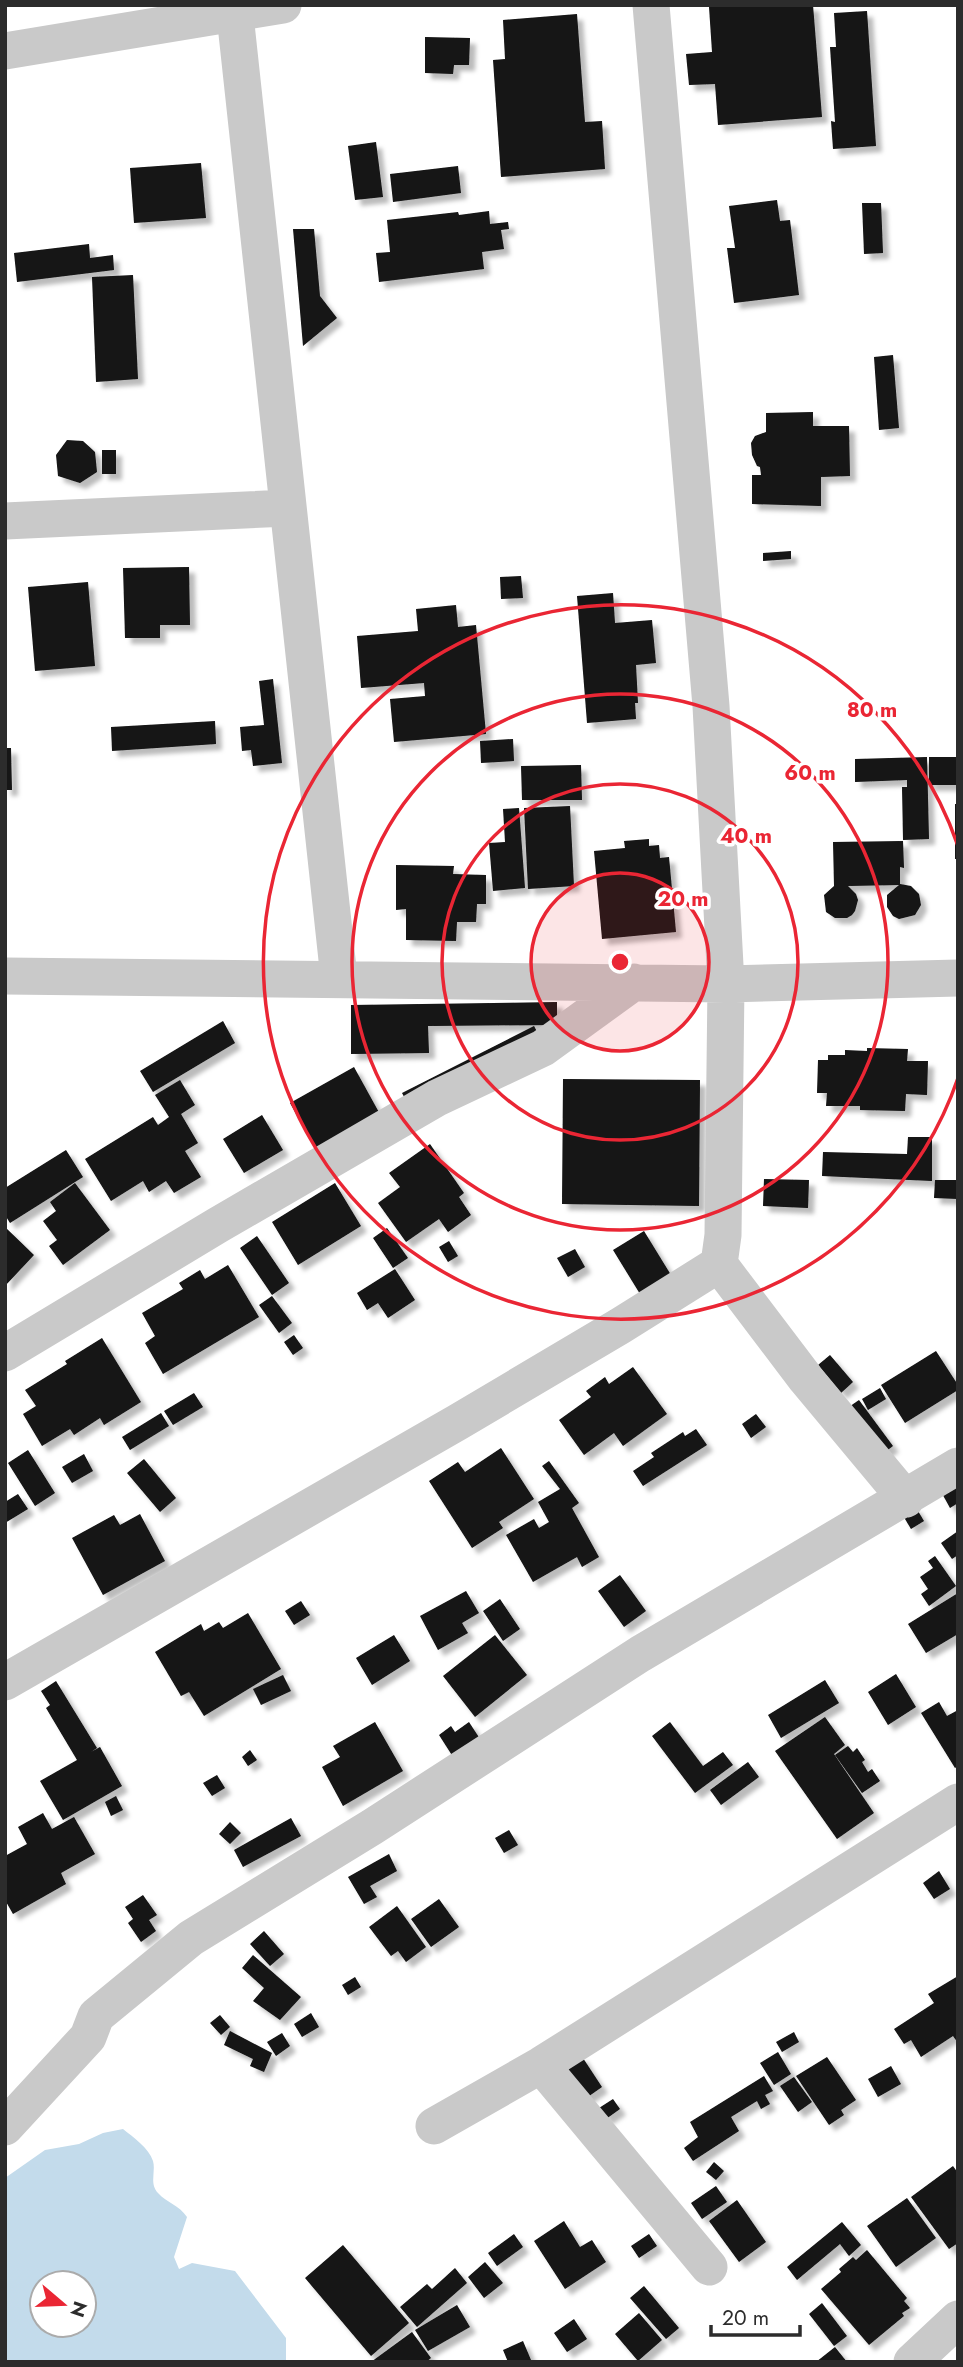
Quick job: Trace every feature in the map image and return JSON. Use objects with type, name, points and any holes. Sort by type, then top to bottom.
[{"type":"street","points":[[5,51],[283,5]]},
{"type":"street","points":[[651,5],[711,706],[726,984],[723,1235],[719,1264],[806,1378],[906,1499]]},
{"type":"street","points":[[235,15],[339,978]]},
{"type":"street","points":[[5,521],[288,508]]},
{"type":"street","points":[[5,976],[726,984],[958,978]]},
{"type":"street","points":[[5,1353],[437,1098],[543,1048],[634,982]]},
{"type":"street","points":[[5,1682],[434,1436],[719,1264]]},
{"type":"street","points":[[5,2127],[88,2037],[96,2016],[191,1938],[384,1819],[664,1640],[958,1466]]},
{"type":"street","points":[[434,2126],[541,2065],[958,1802]]},
{"type":"street","points":[[541,2065],[709,2267]]},
{"type":"street","points":[[912,2362],[958,2319]]},
{"type":"water","points":[[123,2129],[140,2143],[153,2161],[155,2189],[187,2217],[174,2257],[179,2269],[192,2263],[235,2271],[286,2338],[286,2362],[5,2362],[5,2178],[45,2150],[79,2144],[103,2133]]},
{"type":"building","points":[[813,5],[822,117],[718,125],[715,84],[689,85],[686,54],[712,52],[709,7]]},
{"type":"building","points":[[867,11],[876,146],[833,149],[831,121],[835,122],[830,47],[836,47],[834,13]]},
{"type":"building","points":[[577,14],[585,122],[602,121],[605,169],[501,177],[493,60],[505,59],[503,20]]},
{"type":"building","points":[[425,37],[470,38],[469,65],[454,65],[453,74],[425,73]]},
{"type":"building","points":[[376,142],[383,197],[355,200],[348,146]]},
{"type":"building","points":[[201,163],[206,218],[134,223],[130,168]]},
{"type":"building","points":[[458,166],[461,193],[393,202],[390,174]]},
{"type":"building","points":[[777,200],[780,221],[790,220],[799,295],[734,303],[727,248],[735,248],[729,206]]},
{"type":"building","points":[[862,203],[881,203],[883,253],[864,254]]},
{"type":"building","points":[[489,211],[490,224],[508,222],[509,229],[501,230],[504,249],[482,252],[484,269],[379,282],[376,253],[390,252],[387,220]]},
{"type":"building","points":[[293,229],[314,229],[320,296],[337,318],[303,346]]},
{"type":"building","points":[[89,244],[90,258],[113,255],[114,270],[17,282],[14,253]]},
{"type":"building","points":[[133,275],[138,379],[96,382],[92,277]]},
{"type":"building","points":[[893,355],[899,428],[879,430],[874,357]]},
{"type":"building","points":[[813,412],[813,426],[849,426],[850,476],[821,477],[821,506],[752,504],[752,475],[761,475],[760,467],[752,455],[751,443],[755,436],[766,432],[766,413]]},
{"type":"building","points":[[67,440],[83,441],[95,452],[97,472],[80,483],[58,476],[56,455]]},
{"type":"building","points":[[102,450],[116,450],[116,474],[102,474]]},
{"type":"building","points":[[791,551],[791,559],[763,561],[763,553]]},
{"type":"building","points":[[189,567],[190,625],[160,625],[160,638],[125,638],[123,568]]},
{"type":"building","points":[[521,576],[523,598],[501,599],[500,577]]},
{"type":"building","points":[[88,582],[95,666],[35,671],[28,587]]},
{"type":"building","points":[[613,593],[615,623],[652,620],[656,663],[636,665],[636,719],[587,723],[577,596]]},
{"type":"building","points":[[456,605],[458,627],[476,625],[486,734],[394,742],[390,699],[425,696],[424,683],[361,688],[357,636],[418,631],[416,609]]},
{"type":"building","points":[[273,679],[282,763],[253,766],[251,750],[242,751],[240,727],[264,725],[259,681]]},
{"type":"building","points":[[215,721],[216,744],[112,751],[111,727]]},
{"type":"building","points":[[513,739],[514,761],[481,763],[480,741]]},
{"type":"building","points":[[5,748],[11,748],[12,790],[5,790]]},
{"type":"building","points":[[927,757],[929,839],[903,840],[902,787],[907,787],[907,780],[855,782],[855,759]]},
{"type":"building","points":[[929,757],[958,757],[958,785],[929,785]]},
{"type":"building","points":[[581,765],[582,800],[522,800],[521,766]]},
{"type":"building","points":[[955,804],[958,804],[958,859],[955,859]]},
{"type":"building","points":[[570,806],[574,886],[528,889],[524,808]]},
{"type":"building","points":[[519,808],[525,888],[493,891],[489,843],[505,842],[503,809]]},
{"type":"building","points":[[649,839],[649,846],[659,845],[660,858],[669,857],[676,932],[602,939],[594,851],[625,848],[624,841]]},
{"type":"building","points":[[903,841],[904,868],[900,867],[900,884],[911,886],[919,894],[921,905],[915,915],[899,919],[893,916],[887,907],[887,895],[899,885],[848,886],[858,900],[852,915],[835,918],[826,912],[824,895],[834,886],[833,842]]},
{"type":"building","points":[[396,865],[454,866],[453,874],[486,875],[486,904],[477,904],[476,922],[457,922],[456,941],[406,940],[406,909],[396,910]]},
{"type":"building","points":[[557,1002],[557,1025],[428,1026],[429,1053],[351,1054],[351,1005]]},
{"type":"building","points":[[223,1021],[235,1043],[153,1092],[140,1071]]},
{"type":"building","points":[[534,1026],[542,1041],[410,1108],[402,1093]]},
{"type":"building","points":[[867,1048],[908,1049],[907,1061],[928,1061],[927,1095],[906,1094],[905,1111],[860,1110],[860,1106],[826,1106],[827,1093],[817,1093],[818,1060],[828,1060],[828,1055],[845,1055],[845,1050],[867,1051]]},
{"type":"building","points":[[354,1067],[381,1116],[317,1152],[290,1103]]},
{"type":"building","points":[[563,1079],[700,1080],[699,1206],[562,1204]]},
{"type":"building","points":[[180,1080],[195,1105],[181,1114],[198,1143],[185,1151],[201,1177],[174,1193],[166,1181],[149,1192],[143,1181],[111,1201],[85,1159],[153,1117],[158,1125],[169,1117],[155,1095]]},
{"type":"building","points":[[262,1115],[283,1150],[244,1173],[223,1139]]},
{"type":"building","points":[[908,1137],[932,1137],[932,1181],[822,1176],[823,1152],[907,1154]]},
{"type":"building","points":[[430,1144],[464,1193],[459,1197],[471,1215],[448,1232],[439,1219],[406,1242],[378,1203],[400,1187],[389,1173]]},
{"type":"building","points":[[66,1150],[83,1177],[10,1223],[5,1215],[5,1188]]},
{"type":"building","points":[[764,1179],[809,1180],[808,1208],[763,1206]]},
{"type":"building","points":[[935,1180],[958,1180],[958,1199],[934,1198]]},
{"type":"building","points":[[75,1183],[110,1230],[63,1265],[49,1246],[57,1240],[43,1221],[56,1211],[50,1202]]},
{"type":"building","points":[[335,1183],[361,1226],[298,1265],[272,1222]]},
{"type":"building","points":[[5,1227],[34,1255],[5,1286]]},
{"type":"building","points":[[387,1228],[408,1258],[393,1268],[373,1238]]},
{"type":"building","points":[[644,1231],[671,1275],[640,1294],[613,1250]]},
{"type":"building","points":[[257,1236],[289,1283],[272,1295],[240,1248]]},
{"type":"building","points":[[449,1241],[458,1256],[448,1262],[439,1247]]},
{"type":"building","points":[[575,1249],[585,1267],[568,1277],[557,1258]]},
{"type":"building","points":[[228,1265],[259,1317],[163,1374],[145,1343],[155,1336],[142,1313],[183,1289],[179,1283],[200,1270],[205,1279]]},
{"type":"building","points":[[395,1269],[415,1300],[388,1318],[378,1303],[367,1310],[357,1293]]},
{"type":"building","points":[[272,1296],[292,1323],[279,1333],[259,1305]]},
{"type":"building","points":[[294,1335],[303,1348],[293,1355],[284,1342]]},
{"type":"building","points":[[102,1338],[141,1402],[104,1425],[100,1418],[74,1435],[70,1429],[42,1446],[23,1414],[36,1406],[25,1390]]},
{"type":"building","points":[[936,1351],[958,1385],[958,1390],[905,1423],[881,1385]]},
{"type":"building","points":[[830,1355],[853,1382],[841,1393],[818,1365]]},
{"type":"building","points":[[633,1367],[667,1414],[623,1446],[614,1433],[584,1455],[559,1420],[591,1397],[586,1391],[605,1377],[609,1384]]},
{"type":"building","points":[[880,1388],[886,1399],[868,1410],[862,1399]]},
{"type":"building","points":[[194,1393],[203,1407],[173,1425],[164,1411]]},
{"type":"building","points":[[859,1400],[893,1446],[877,1458],[843,1411]]},
{"type":"building","points":[[161,1413],[169,1426],[130,1450],[122,1437]]},
{"type":"building","points":[[756,1414],[766,1427],[751,1438],[742,1424]]},
{"type":"building","points":[[696,1429],[707,1445],[643,1486],[633,1471],[654,1457],[651,1453],[683,1432],[685,1436]]},
{"type":"building","points":[[501,1448],[534,1499],[499,1522],[503,1528],[472,1548],[429,1481],[458,1462],[465,1472]]},
{"type":"building","points":[[28,1450],[55,1493],[35,1506],[8,1463]]},
{"type":"building","points":[[84,1454],[93,1471],[72,1483],[62,1467]]},
{"type":"building","points":[[144,1459],[176,1498],[160,1512],[127,1473]]},
{"type":"building","points":[[549,1461],[579,1503],[572,1508],[599,1557],[582,1567],[577,1557],[533,1582],[506,1535],[534,1519],[539,1528],[549,1522],[538,1502],[560,1489],[542,1466]]},
{"type":"building","points":[[958,1476],[958,1503],[950,1508],[939,1488]]},
{"type":"building","points":[[18,1494],[28,1509],[5,1523],[5,1502]]},
{"type":"building","points":[[915,1506],[924,1521],[911,1529],[902,1514]]},
{"type":"building","points":[[140,1514],[165,1561],[103,1595],[72,1538],[114,1515],[120,1525]]},
{"type":"building","points":[[958,1531],[958,1555],[952,1559],[941,1543]]},
{"type":"building","points":[[935,1556],[956,1586],[929,1606],[921,1594],[928,1589],[920,1577],[933,1568],[928,1561]]},
{"type":"building","points":[[620,1575],[646,1611],[624,1627],[598,1591]]},
{"type":"building","points":[[466,1591],[479,1613],[462,1623],[468,1633],[438,1650],[420,1616]]},
{"type":"building","points":[[958,1593],[958,1634],[926,1653],[908,1624]]},
{"type":"building","points":[[500,1599],[520,1629],[503,1641],[483,1611]]},
{"type":"building","points":[[301,1601],[310,1615],[294,1625],[285,1611]]},
{"type":"building","points":[[248,1613],[281,1669],[204,1716],[189,1692],[181,1696],[155,1652],[201,1624],[204,1631],[219,1622],[223,1628]]},
{"type":"building","points":[[394,1635],[410,1661],[372,1685],[356,1658]]},
{"type":"building","points":[[495,1635],[527,1675],[475,1717],[443,1676]]},
{"type":"building","points":[[896,1674],[916,1707],[888,1725],[868,1692]]},
{"type":"building","points":[[283,1675],[291,1691],[261,1705],[253,1689]]},
{"type":"building","points":[[825,1680],[839,1703],[781,1738],[768,1715]]},
{"type":"building","points":[[56,1681],[97,1748],[91,1752],[100,1747],[122,1786],[63,1820],[40,1781],[77,1760],[46,1708],[50,1705],[41,1691]]},
{"type":"building","points":[[939,1702],[947,1716],[958,1710],[958,1766],[955,1768],[921,1713]]},
{"type":"building","points":[[825,1717],[845,1745],[834,1754],[874,1813],[837,1839],[775,1751]]},
{"type":"building","points":[[375,1722],[403,1771],[343,1806],[322,1767],[340,1757],[333,1746]]},
{"type":"building","points":[[469,1722],[482,1742],[455,1760],[439,1735],[451,1726],[455,1732]]},
{"type":"building","points":[[670,1722],[703,1766],[723,1752],[733,1765],[695,1793],[652,1736]]},
{"type":"building","points":[[848,1746],[853,1752],[857,1748],[865,1760],[862,1762],[868,1772],[872,1769],[880,1781],[862,1793],[835,1755]]},
{"type":"building","points":[[250,1750],[257,1760],[248,1766],[242,1757]]},
{"type":"building","points":[[748,1762],[759,1777],[721,1805],[710,1790]]},
{"type":"building","points":[[217,1775],[225,1788],[212,1796],[203,1783]]},
{"type":"building","points":[[116,1796],[123,1810],[111,1816],[105,1802]]},
{"type":"building","points":[[43,1813],[52,1829],[74,1817],[95,1854],[61,1873],[66,1884],[13,1914],[5,1900],[5,1856],[27,1844],[18,1827]]},
{"type":"building","points":[[291,1818],[301,1836],[243,1867],[234,1850]]},
{"type":"building","points":[[230,1822],[241,1833],[230,1844],[219,1834]]},
{"type":"building","points":[[509,1830],[518,1845],[504,1853],[495,1838]]},
{"type":"building","points":[[389,1854],[397,1871],[370,1886],[377,1897],[364,1904],[348,1877]]},
{"type":"building","points":[[939,1871],[950,1889],[934,1899],[923,1883]]},
{"type":"building","points":[[143,1895],[157,1915],[149,1920],[156,1931],[141,1942],[128,1923],[133,1919],[125,1907]]},
{"type":"building","points":[[439,1899],[459,1927],[431,1947],[411,1919]]},
{"type":"building","points":[[397,1906],[426,1947],[406,1962],[398,1951],[391,1956],[369,1927]]},
{"type":"building","points":[[264,1931],[284,1954],[270,1966],[250,1944]]},
{"type":"building","points":[[253,1955],[301,1997],[280,2020],[253,2001],[264,1988],[242,1968]]},
{"type":"building","points":[[958,1976],[958,2043],[953,2036],[921,2057],[911,2040],[904,2044],[894,2029],[934,2003],[928,1994]]},
{"type":"building","points":[[355,1977],[361,1987],[348,1995],[342,1985]]},
{"type":"building","points":[[311,2013],[319,2027],[302,2037],[294,2024]]},
{"type":"building","points":[[220,2015],[230,2027],[221,2035],[210,2023]]},
{"type":"building","points":[[230,2031],[272,2053],[264,2072],[250,2066],[253,2059],[224,2045]]},
{"type":"building","points":[[794,2032],[799,2042],[782,2052],[776,2042]]},
{"type":"building","points":[[282,2033],[290,2046],[276,2056],[267,2042]]},
{"type":"building","points":[[778,2052],[791,2074],[774,2085],[760,2063]]},
{"type":"building","points":[[581,2055],[602,2087],[582,2101],[560,2069]]},
{"type":"building","points":[[827,2057],[856,2100],[841,2110],[844,2115],[829,2125],[796,2076]]},
{"type":"building","points":[[891,2066],[901,2084],[878,2097],[868,2079]]},
{"type":"building","points":[[764,2076],[773,2091],[765,2095],[770,2104],[761,2109],[757,2101],[731,2117],[739,2131],[693,2161],[684,2148],[698,2137],[690,2122]]},
{"type":"building","points":[[794,2077],[812,2102],[798,2112],[780,2086]]},
{"type":"building","points":[[613,2099],[620,2109],[606,2119],[599,2108]]},
{"type":"building","points":[[714,2162],[724,2171],[716,2180],[706,2172]]},
{"type":"building","points":[[953,2166],[958,2173],[958,2243],[949,2249],[911,2197]]},
{"type":"building","points":[[716,2186],[727,2202],[702,2219],[691,2203]]},
{"type":"building","points":[[907,2198],[936,2238],[896,2267],[867,2226]]},
{"type":"building","points":[[737,2200],[766,2242],[739,2262],[709,2221]]},
{"type":"building","points":[[564,2221],[580,2247],[592,2240],[606,2262],[565,2289],[534,2241]]},
{"type":"building","points":[[842,2222],[861,2245],[849,2256],[840,2244],[797,2280],[787,2267]]},
{"type":"building","points":[[514,2234],[523,2247],[497,2266],[488,2253]]},
{"type":"building","points":[[649,2234],[657,2246],[639,2258],[631,2246]]},
{"type":"building","points":[[343,2245],[409,2323],[371,2356],[305,2278]]},
{"type":"building","points":[[867,2250],[907,2298],[904,2301],[910,2308],[869,2345],[821,2289],[841,2272],[839,2269],[853,2257],[856,2260]]},
{"type":"building","points":[[485,2262],[503,2283],[484,2298],[468,2277]]},
{"type":"building","points":[[455,2268],[467,2283],[417,2327],[400,2307],[427,2284],[432,2289]]},
{"type":"building","points":[[644,2286],[679,2328],[666,2339],[630,2298]]},
{"type":"building","points":[[822,2303],[847,2336],[834,2346],[809,2314]]},
{"type":"building","points":[[457,2305],[470,2327],[428,2351],[415,2330]]},
{"type":"building","points":[[639,2313],[662,2340],[638,2361],[615,2334]]},
{"type":"building","points":[[574,2319],[587,2339],[567,2352],[554,2333]]},
{"type":"building","points":[[412,2332],[431,2358],[426,2362],[371,2362]]},
{"type":"building","points":[[523,2341],[531,2360],[508,2362],[503,2350]]},
{"type":"building","points":[[835,2347],[847,2362],[816,2362]]}]
